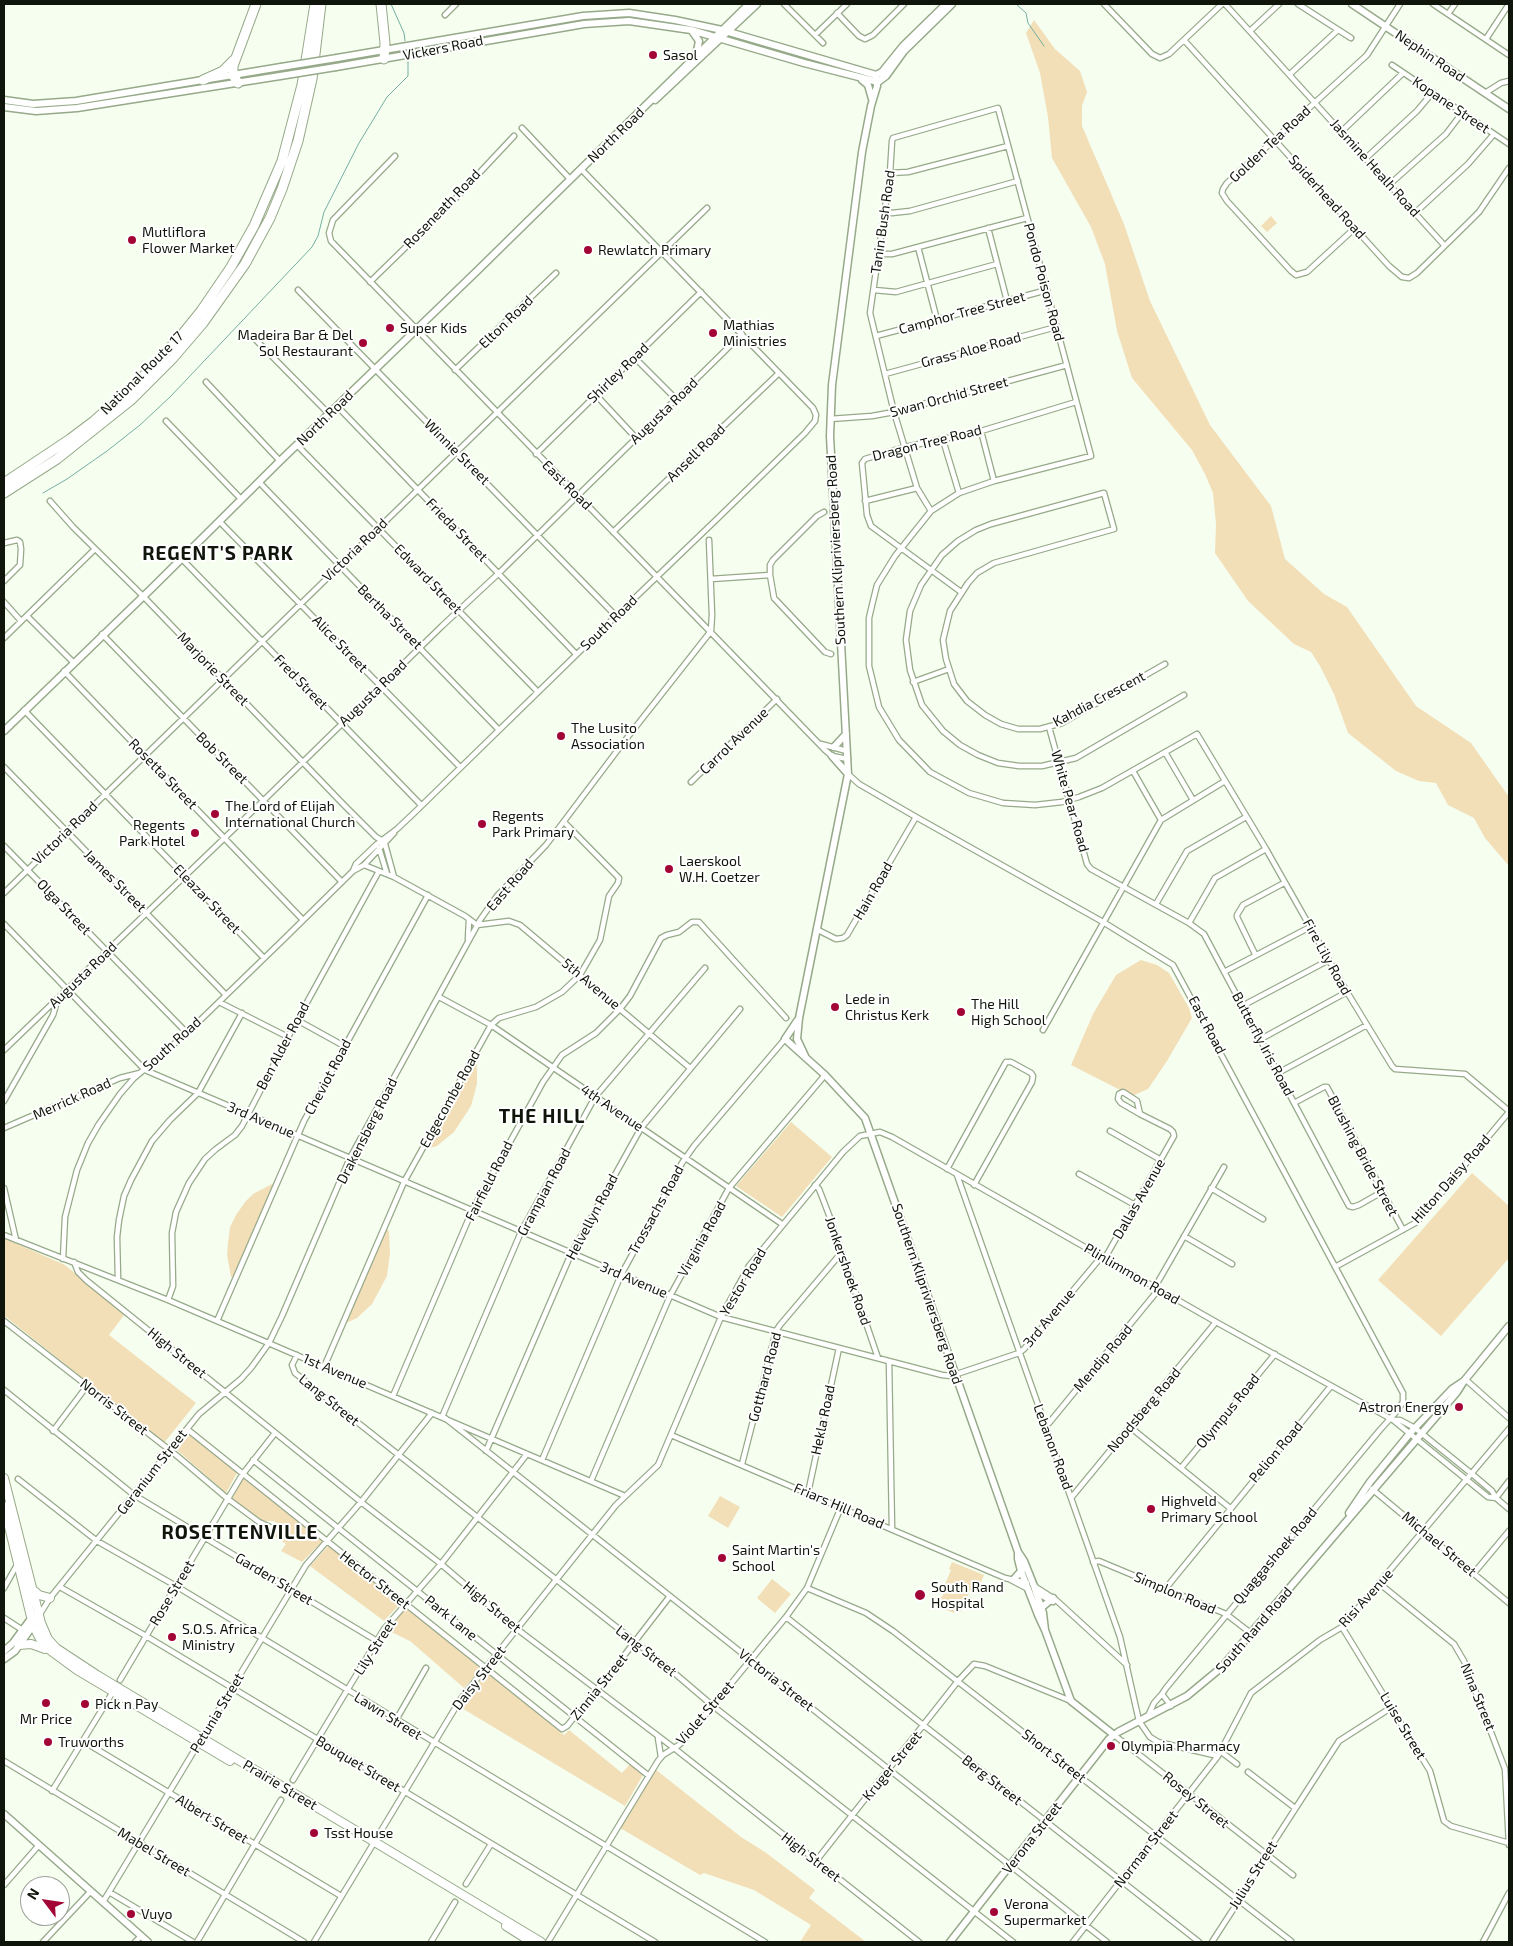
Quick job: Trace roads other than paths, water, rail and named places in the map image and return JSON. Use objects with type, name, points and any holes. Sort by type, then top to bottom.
[{"type":"highway","points":[[236,79],[232,70],[256,4]]},
{"type":"highway","name":"National Route 17","points":[[4,483],[70,439],[135,385],[180,337],[231,267],[254,226],[282,161],[302,85],[314,4]]},
{"type":"highway","points":[[4,493],[57,459],[131,400],[173,358],[197,330],[218,304],[245,264],[266,225],[282,189],[298,142],[312,79],[322,4]]},
{"type":"highway","points":[[381,4],[384,55]]},
{"type":"highway","points":[[203,80],[223,71],[235,59]]},
{"type":"main road","name":"North Road","points":[[4,731],[570,179],[667,89],[749,4]]},
{"type":"main road","name":"North Road","points":[[725,31],[757,4]]},
{"type":"main road","name":"Southern Klipriviersberg Road","points":[[805,1056],[797,1039],[799,1018],[848,774],[830,419],[832,385],[850,240],[866,130],[877,79],[904,46],[946,4]]},
{"type":"main road","name":"Southern Klipriviersberg Road","points":[[877,79],[886,76],[904,52],[952,4]]},
{"type":"main road","name":"Nephin Road","points":[[1352,4],[1509,109]]},
{"type":"main road","name":"Vickers Road","points":[[4,100],[32,104],[76,101],[203,80],[280,76],[336,67],[508,28],[614,13],[645,15],[725,31],[877,79]]},
{"type":"main road","points":[[741,19],[740,28],[745,37]]},
{"type":"main road","name":"Vickers Road","points":[[4,107],[24,111],[63,110],[236,79],[281,67],[337,58],[384,55],[601,22],[633,21],[691,30],[861,79],[877,79]]},
{"type":"main road","points":[[691,30],[699,40],[695,57]]},
{"type":"main road","name":"North Road","points":[[648,105],[658,92],[718,38]]},
{"type":"main road","points":[[861,79],[868,85],[872,100]]},
{"type":"main road","points":[[834,747],[846,734]]},
{"type":"main road","points":[[832,756],[848,774]]},
{"type":"main road","name":"Southern Klipriviersberg Road","points":[[799,1018],[786,1039],[825,1074],[861,1112],[871,1133],[1018,1552],[1018,1559],[1041,1608],[1046,1630],[1071,1701]]},
{"type":"main road","name":"South Rand Road","points":[[1371,1488],[1417,1440],[1509,1326]]},
{"type":"main road","name":"South Rand Road","points":[[1114,1735],[1171,1706],[1207,1682],[1222,1667],[1330,1541],[1415,1428],[1452,1389],[1464,1380]]},
{"type":"main road","points":[[4,1478],[5,1492],[37,1616]]},
{"type":"main road","points":[[4,1506],[18,1563],[37,1616]]},
{"type":"main road","points":[[1011,1579],[1023,1568]]},
{"type":"main road","points":[[31,1587],[39,1596],[50,1598]]},
{"type":"main road","name":"Southern Klipriviersberg Road","points":[[1031,1588],[1042,1627],[1046,1630]]},
{"type":"main road","points":[[1041,1608],[1052,1599]]},
{"type":"main road","name":"Geranium Street","points":[[4,1652],[25,1632],[37,1616]]},
{"type":"main road","name":"Prairie Street","points":[[37,1616],[37,1637],[47,1649],[117,1686]]},
{"type":"main road","name":"Prairie Street","points":[[37,1616],[44,1633],[56,1648],[285,1793],[541,1942]]},
{"type":"main road","name":"Geranium Street","points":[[4,1659],[19,1645],[25,1632]]},
{"type":"main road","points":[[19,1645],[30,1644],[47,1649]]},
{"type":"main road","name":"Rosey Street","points":[[1071,1701],[1114,1735]]},
{"type":"main road","name":"Verona Street","points":[[950,1942],[1114,1735]]},
{"type":"main road","points":[[4,1814],[148,1942]]},
{"type":"main road","name":"Prairie Street","points":[[372,1844],[531,1942]]},
{"type":"street","points":[[445,15],[456,4]]},
{"type":"street","points":[[784,4],[823,43]]},
{"type":"street","points":[[815,35],[847,4]]},
{"type":"street","points":[[837,13],[859,36],[865,39],[873,35],[904,4]]},
{"type":"street","points":[[1104,4],[1155,56],[1163,58],[1170,54],[1223,4]]},
{"type":"street","name":"Jasmine Healh Road","points":[[1223,4],[1290,74],[1444,245]]},
{"type":"street","points":[[1250,31],[1279,4]]},
{"type":"street","points":[[1298,4],[1350,38]]},
{"type":"street","name":"Golden Tea Road","points":[[1355,228],[1302,274],[1294,273],[1227,201],[1222,193],[1227,183],[1366,55],[1400,4]]},
{"type":"street","points":[[1433,4],[1509,55]]},
{"type":"street","points":[[1448,14],[1455,4]]},
{"type":"street","points":[[1486,39],[1509,4]]},
{"type":"street","points":[[1290,74],[1338,30]]},
{"type":"street","name":"Spiderhead Road","points":[[1184,40],[1399,276],[1409,278],[1429,262],[1444,245]]},
{"type":"street","name":"Kopane Street","points":[[1392,66],[1509,144]]},
{"type":"street","points":[[1342,131],[1403,73]]},
{"type":"street","points":[[1485,93],[1501,83],[1509,81]]},
{"type":"street","points":[[1366,158],[1417,111],[1433,92]]},
{"type":"street","name":"Pondo Poison Road","points":[[994,481],[1091,456],[998,108]]},
{"type":"street","name":"Tanin Bush Road","points":[[931,511],[917,488],[894,412],[870,313],[890,173],[893,138],[998,108]]},
{"type":"street","points":[[1390,184],[1446,134],[1462,113]]},
{"type":"street","points":[[522,128],[570,179]]},
{"type":"street","points":[[1416,212],[1468,164],[1494,134]]},
{"type":"street","name":"Roseneath Road","points":[[370,282],[454,200],[514,136]]},
{"type":"street","points":[[890,173],[908,172],[1008,146]]},
{"type":"street","name":"East Road","points":[[395,156],[333,220],[329,236],[331,241],[496,413],[658,576],[832,756]]},
{"type":"street","points":[[581,169],[779,372]]},
{"type":"street","points":[[1444,245],[1479,212],[1508,170]]},
{"type":"street","points":[[884,212],[910,211],[1018,182]]},
{"type":"street","name":"Victoria Road","points":[[4,893],[707,208]]},
{"type":"street","points":[[878,254],[892,254],[1027,218]]},
{"type":"street","points":[[988,228],[1006,301]]},
{"type":"street","points":[[918,247],[936,320]]},
{"type":"street","points":[[874,290],[896,292],[997,264]]},
{"type":"street","name":"Elton Road","points":[[455,370],[556,273]]},
{"type":"street","name":"Winnie Street","points":[[298,290],[616,616]]},
{"type":"street","name":"Camphor Tree Street","points":[[876,336],[1048,290]]},
{"type":"street","name":"Shirley Road","points":[[536,454],[701,292]]},
{"type":"street","name":"Grass Aloe Road","points":[[885,374],[1056,327]]},
{"type":"street","name":"Augusta Road","points":[[4,1050],[499,573],[742,334]]},
{"type":"street","points":[[252,336],[329,414]]},
{"type":"street","points":[[635,358],[676,399]]},
{"type":"street","name":"Swan Orchid Street","points":[[830,419],[872,416],[894,412],[1067,365]]},
{"type":"street","name":"South Road","points":[[63,1259],[65,1217],[71,1190],[83,1154],[105,1114],[120,1094],[140,1073],[187,1034],[353,871],[364,865],[421,805],[805,433],[815,421],[816,414],[814,408],[779,372]]},
{"type":"street","name":"Ansell Road","points":[[613,532],[779,372]]},
{"type":"street","points":[[206,382],[280,461]]},
{"type":"street","points":[[596,395],[636,438]]},
{"type":"street","name":"Dragon Tree Road","points":[[961,592],[871,526],[865,501],[862,462],[865,458],[981,430],[1076,402]]},
{"type":"street","name":"Frieda Street","points":[[337,406],[576,654]]},
{"type":"street","points":[[166,421],[241,499]]},
{"type":"street","points":[[981,430],[994,481],[959,493],[931,511],[900,548],[877,585],[869,618],[869,666],[879,707],[888,724],[914,756],[930,772],[969,793],[1003,803],[1034,805],[1070,800],[1102,788],[1165,752],[1193,800]]},
{"type":"street","points":[[943,440],[959,493]]},
{"type":"street","name":"Edward Street","points":[[297,445],[538,692]]},
{"type":"street","name":"Bertha Street","points":[[259,482],[499,730]]},
{"type":"street","points":[[865,501],[917,488]]},
{"type":"street","name":"Kahdia Crescent","points":[[931,570],[942,555],[976,530],[991,524],[1104,493],[1114,529],[994,563],[978,573],[961,592],[950,611],[943,640],[946,659],[954,684],[967,701],[985,715],[1001,724],[1018,729],[1040,729],[1062,723],[1165,664]]},
{"type":"street","name":"Marjorie Street","points":[[50,501],[302,762],[385,844]]},
{"type":"street","points":[[824,512],[817,516],[773,560],[770,565],[770,575],[774,598],[825,652],[830,654]]},
{"type":"street","name":"Alice Street","points":[[219,521],[460,768]]},
{"type":"street","points":[[4,543],[16,540],[20,542],[21,549],[20,565],[4,581]]},
{"type":"street","points":[[709,540],[711,631]]},
{"type":"street","points":[[4,638],[95,549]]},
{"type":"street","name":"Fred Street","points":[[181,558],[421,805]]},
{"type":"street","points":[[931,570],[921,585],[910,611],[906,640],[913,682],[922,705],[943,731],[960,745],[978,755],[998,763],[1034,766],[1058,763],[1076,758],[1184,695]]},
{"type":"street","points":[[711,579],[770,575]]},
{"type":"street","points":[[4,602],[21,620]]},
{"type":"street","points":[[27,616],[73,662]]},
{"type":"street","name":"East Road","points":[[477,925],[482,922],[497,896],[546,845],[623,742],[711,631]]},
{"type":"street","name":"Bob Street","points":[[102,634],[342,882]]},
{"type":"street","points":[[913,682],[949,669]]},
{"type":"street","name":"Rosetta Street","points":[[64,672],[303,920]]},
{"type":"street","name":"Carrol Avenue","points":[[691,782],[777,699]]},
{"type":"street","name":"Eleazar Street","points":[[24,710],[264,958]]},
{"type":"street","name":"White Pear Road","points":[[1049,727],[1088,864],[1091,868],[1123,886]]},
{"type":"street","name":"Fire Lily Road","points":[[1165,752],[1197,734],[1266,849],[1346,992],[1394,1069],[1465,1074],[1509,1112]]},
{"type":"street","name":"East Road","points":[[820,743],[847,751]]},
{"type":"street","points":[[832,756],[848,759]]},
{"type":"street","name":"James Street","points":[[4,767],[226,995]]},
{"type":"street","points":[[1133,770],[1161,820]]},
{"type":"street","name":"East Road","points":[[848,774],[859,784],[1103,922],[1170,961],[1176,968],[1403,1393],[1404,1399],[1391,1419]]},
{"type":"street","points":[[1042,1030],[1161,820],[1225,781]]},
{"type":"street","name":"Hain Road","points":[[816,929],[836,939],[847,935],[916,817]]},
{"type":"street","points":[[1156,904],[1187,851],[1246,817]]},
{"type":"street","points":[[491,1025],[499,1018],[523,1012],[562,992],[580,975],[600,940],[609,896],[618,884],[619,878],[564,822]]},
{"type":"street","name":"South Road","points":[[353,871],[356,864],[376,844],[397,829]]},
{"type":"street","points":[[376,837],[376,844],[380,849],[387,874]]},
{"type":"street","points":[[385,844],[394,877]]},
{"type":"street","name":"Olga Street","points":[[4,846],[187,1034]]},
{"type":"street","points":[[1189,923],[1216,878],[1266,849]]},
{"type":"street","points":[[364,865],[394,877],[428,895],[467,917],[477,925]]},
{"type":"street","name":"Ben Alder Road","points":[[168,1300],[173,1286],[172,1233],[176,1212],[188,1183],[206,1159],[239,1131],[297,1020],[379,871]]},
{"type":"street","points":[[1255,954],[1237,915],[1243,906],[1284,883]]},
{"type":"street","name":"Butterfly Iris Road","points":[[1123,886],[1189,923],[1204,934],[1349,1206],[1353,1208],[1382,1192]]},
{"type":"street","name":"Cheviot Road","points":[[217,1321],[297,1136],[344,1046],[428,895]]},
{"type":"street","points":[[467,917],[482,922]]},
{"type":"street","points":[[466,945],[467,917]]},
{"type":"street","name":"Fairfield Road","points":[[393,1396],[472,1211],[552,1066],[562,1055],[596,1033],[620,1009],[630,996],[661,938],[667,934],[679,932],[692,922],[697,921],[711,934],[786,1018]]},
{"type":"street","name":"5th Avenue","points":[[482,922],[515,922],[690,1068]]},
{"type":"street","points":[[4,924],[145,1070]]},
{"type":"street","name":"Drakensberg Road","points":[[268,1343],[350,1158],[477,925]]},
{"type":"street","points":[[1224,972],[1255,954],[1310,927]]},
{"type":"street","points":[[1242,1006],[1329,960]]},
{"type":"street","name":"Grampian Road","points":[[443,1418],[521,1232],[595,1097],[705,968]]},
{"type":"street","points":[[1260,1040],[1346,992]]},
{"type":"street","name":"4th Avenue","points":[[438,997],[491,1025],[782,1224]]},
{"type":"street","points":[[4,1101],[53,1015],[58,998]]},
{"type":"street","points":[[218,1002],[288,1037]]},
{"type":"street","name":"Helvellyn Road","points":[[486,1451],[571,1254],[642,1128],[740,1009]]},
{"type":"street","points":[[118,1279],[117,1244],[119,1220],[124,1196],[130,1180],[152,1141],[170,1120],[198,1093],[242,1014]]},
{"type":"street","points":[[297,1020],[344,1046]]},
{"type":"street","name":"Edgecombe Road","points":[[324,1367],[404,1182],[491,1025]]},
{"type":"street","points":[[1278,1073],[1368,1025]]},
{"type":"street","name":"Trossachs Road","points":[[542,1460],[621,1275],[685,1159],[786,1039]]},
{"type":"street","points":[[947,1169],[1006,1062],[1011,1062],[1031,1073],[1033,1076],[1032,1082],[974,1185]]},
{"type":"street","name":"3rd Avenue","points":[[145,1070],[571,1254],[722,1316],[942,1375],[955,1375],[1019,1353],[1104,1257]]},
{"type":"street","name":"Merrick Road","points":[[4,1128],[120,1078],[140,1073]]},
{"type":"street","name":"Virginia Road","points":[[590,1480],[670,1296],[729,1188],[825,1074]]},
{"type":"street","name":"Blushing Bride Street","points":[[1294,1103],[1327,1087],[1403,1230]]},
{"type":"street","points":[[1123,1092],[1137,1101],[1140,1114],[1121,1103],[1118,1099],[1119,1094],[1123,1092]]},
{"type":"street","name":"Hilton Daisy Road","points":[[1335,1267],[1417,1222],[1509,1112]]},
{"type":"street","name":"Dallas Avenue","points":[[1104,1257],[1173,1140],[1173,1132],[1140,1114]]},
{"type":"street","points":[[1110,1131],[1161,1160]]},
{"type":"street","name":"Plinlimmon Road","points":[[871,1133],[880,1132],[886,1134],[1216,1322],[1391,1419],[1488,1497],[1496,1498]]},
{"type":"street","name":"Yestor Road","points":[[670,1435],[722,1316],[749,1266],[782,1224],[856,1138],[871,1133]]},
{"type":"street","name":"Mendip Road","points":[[1045,1425],[1049,1423],[1157,1288],[1184,1236],[1224,1167]]},
{"type":"street","points":[[1079,1174],[1135,1205]]},
{"type":"street","name":"Lebanon Road","points":[[957,1175],[1122,1645],[1139,1721]]},
{"type":"street","name":"Jonkershoek Road","points":[[815,1185],[819,1189],[842,1252],[878,1358]]},
{"type":"street","points":[[4,1188],[16,1240]]},
{"type":"street","points":[[1211,1188],[1263,1219]]},
{"type":"street","name":"1st Avenue","points":[[4,1235],[168,1300],[625,1496]]},
{"type":"street","points":[[1184,1236],[1232,1264]]},
{"type":"street","name":"Gotthard Road","points":[[742,1464],[776,1331],[842,1252]]},
{"type":"street","name":"High Street","points":[[74,1262],[78,1272],[86,1280],[361,1502],[441,1564],[517,1629],[674,1748],[919,1942]]},
{"type":"street","name":"Norris Street","points":[[4,1320],[176,1455],[252,1518],[272,1528]]},
{"type":"street","name":"Noodsberg Road","points":[[1071,1498],[1216,1322]]},
{"type":"street","name":"Geranium Street","points":[[37,1616],[168,1450],[202,1410],[251,1368],[268,1343]]},
{"type":"street","name":"Hekla Road","points":[[808,1493],[839,1348]]},
{"type":"street","name":"Olympus Road","points":[[1181,1468],[1274,1354]]},
{"type":"street","name":"Lang Street","points":[[297,1355],[292,1365],[295,1373],[1013,1942]]},
{"type":"street","points":[[888,1361],[892,1530]]},
{"type":"street","points":[[1464,1380],[1509,1418]]},
{"type":"street","points":[[53,1431],[87,1386]]},
{"type":"street","name":"Pelion Road","points":[[1166,1588],[1331,1386]]},
{"type":"street","name":"Garden Street","points":[[4,1390],[134,1495],[376,1641]]},
{"type":"street","name":"Petunia Street","points":[[103,1902],[306,1565],[361,1502],[432,1413]]},
{"type":"street","name":"Victoria Street","points":[[443,1418],[1107,1942]]},
{"type":"street","name":"Plinlimmon Road","points":[[1391,1419],[1400,1420],[1415,1428]]},
{"type":"street","name":"Quaggashoek Road","points":[[1148,1718],[1154,1703],[1226,1614],[1391,1419]]},
{"type":"street","points":[[1130,1427],[1230,1508]]},
{"type":"street","points":[[1415,1428],[1492,1491],[1496,1498],[1509,1509]]},
{"type":"street","name":"Hector Street","points":[[186,1429],[563,1730]]},
{"type":"street","name":"Risi Avenue","points":[[1219,1754],[1251,1693],[1342,1627],[1509,1430]]},
{"type":"street","name":"Rose Street","points":[[52,1791],[117,1686],[242,1475],[275,1433]]},
{"type":"street","name":"Friars Hill Road","points":[[670,1435],[1031,1588],[1061,1606],[1128,1666]]},
{"type":"street","name":"Daisy Street","points":[[314,1942],[454,1710],[592,1534],[625,1496],[657,1466],[670,1435]]},
{"type":"street","name":"Lily Street","points":[[294,1780],[384,1629],[441,1564],[527,1454]]},
{"type":"street","name":"Park Lane","points":[[253,1460],[649,1776]]},
{"type":"street","name":"Lawn Street","points":[[18,1479],[97,1541],[176,1586],[434,1744],[766,1942]]},
{"type":"street","points":[[1496,1498],[1509,1481]]},
{"type":"street","name":"Michael Street","points":[[1371,1488],[1509,1603]]},
{"type":"street","name":"Violet Street","points":[[548,1942],[661,1757],[687,1737],[786,1617],[807,1588],[841,1507]]},
{"type":"street","points":[[1474,1573],[1509,1531]]},
{"type":"street","name":"Simplon Road","points":[[1093,1562],[1098,1561],[1226,1614],[1252,1634]]},
{"type":"street","points":[[4,1588],[18,1563]]},
{"type":"street","name":"Nina Street","points":[[1380,1584],[1454,1644],[1464,1661],[1505,1769],[1509,1844]]},
{"type":"street","name":"Bouquet Street","points":[[60,1586],[655,1942]]},
{"type":"street","name":"Short Street","points":[[807,1588],[880,1621],[1291,1941]]},
{"type":"street","name":"Zinnia Street","points":[[563,1730],[670,1596]]},
{"type":"street","name":"Berg Street","points":[[786,1617],[1199,1942]]},
{"type":"street","points":[[4,1618],[25,1632]]},
{"type":"street","name":"Luise Street","points":[[1342,1627],[1430,1770],[1444,1820],[1453,1827],[1509,1844]]},
{"type":"street","points":[[1110,1649],[1122,1645]]},
{"type":"street","name":"Rosey Street","points":[[968,1670],[974,1664],[980,1664],[1071,1701]]},
{"type":"street","points":[[396,1720],[426,1668]]},
{"type":"street","name":"Kruger Street","points":[[816,1861],[968,1670]]},
{"type":"street","points":[[1162,1694],[1171,1706]]},
{"type":"street","name":"Julius Street","points":[[1212,1942],[1339,1741],[1392,1707]]},
{"type":"street","points":[[1139,1721],[1150,1737],[1158,1742],[1219,1754],[1237,1764]]},
{"type":"street","name":"Rosey Street","points":[[1114,1735],[1293,1875]]},
{"type":"street","points":[[658,1736],[661,1757]]},
{"type":"street","name":"Albert Street","points":[[83,1741],[341,1896]]},
{"type":"street","name":"Norman Street","points":[[1073,1942],[1219,1754]]},
{"type":"street","name":"Mabel Street","points":[[4,1762],[304,1942]]},
{"type":"street","points":[[1248,1772],[1295,1808]]},
{"type":"street","points":[[109,1892],[195,1942],[226,1895],[281,1800]]},
{"type":"street","points":[[466,1884],[491,1844]]},
{"type":"street","points":[[4,1885],[39,1845]]},
{"type":"street","points":[[43,1942],[91,1891]]},
{"type":"street","points":[[1483,1942],[1509,1893]]},
{"type":"street","points":[[431,1942],[455,1902]]},
{"type":"street","points":[[136,1942],[141,1936]]},
{"type":"waterway","points":[[391,4],[404,33],[405,41]]},
{"type":"waterway","points":[[1016,4],[1026,13],[1028,23],[1044,46]]},
{"type":"waterway","points":[[43,493],[107,451],[140,425],[171,396],[312,247],[318,236],[324,212],[359,143],[387,97],[408,76],[408,61]]},
{"type":"place","name":"Sasol","points":[[653,55]]},
{"type":"place","name":"Mutliflora Flower Market","points":[[132,240]]},
{"type":"place","name":"Rewlatch Primary","points":[[588,250]]},
{"type":"place","name":"Super Kids","points":[[390,328]]},
{"type":"place","name":"Mathias Ministries","points":[[713,333]]},
{"type":"place","name":"Madeira Bar & Del Sol Restaurant","points":[[363,343]]},
{"type":"place","name":"The Lusito Association","points":[[561,736]]},
{"type":"place","name":"The Lord of Elijah International Church","points":[[215,814]]},
{"type":"place","name":"Regents Park Primary","points":[[482,824]]},
{"type":"place","name":"Regents Park Hotel","points":[[195,833]]},
{"type":"place","name":"Laerskool W.H. Coetzer","points":[[669,869]]},
{"type":"place","name":"Lede in Christus Kerk","points":[[835,1007]]},
{"type":"place","name":"The Hill High School","points":[[961,1012]]},
{"type":"place","name":"Astron Energy","points":[[1459,1407]]},
{"type":"place","name":"Highveld Primary School","points":[[1151,1509]]},
{"type":"place","name":"Saint Martin's School","points":[[722,1558]]},
{"type":"place","name":"South Rand Hospital","points":[[920,1595]]},
{"type":"place","name":"S.O.S. Africa Ministry","points":[[172,1637]]},
{"type":"place","name":"Mr Price","points":[[46,1703]]},
{"type":"place","name":"Pick n Pay","points":[[85,1704]]},
{"type":"place","name":"Truworths","points":[[48,1742]]},
{"type":"place","name":"Olympia Pharmacy","points":[[1111,1746]]},
{"type":"place","name":"Tsst House","points":[[314,1833]]},
{"type":"place","name":"Verona Supermarket","points":[[994,1912]]},
{"type":"place","name":"Vuyo","points":[[131,1914]]},
{"type":"district","name":"REGENT'S PARK","points":[[218,554]]},
{"type":"district","name":"THE HILL","points":[[542,1117]]},
{"type":"district","name":"ROSETTENVILLE","points":[[240,1533]]}]
